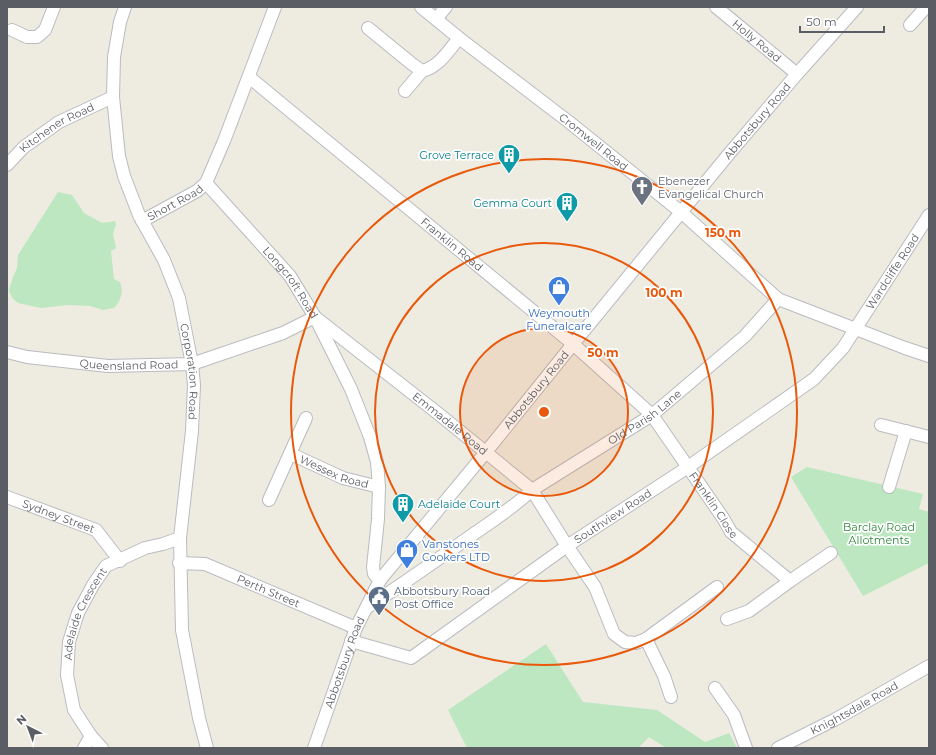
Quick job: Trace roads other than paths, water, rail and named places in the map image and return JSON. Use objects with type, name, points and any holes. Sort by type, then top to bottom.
[{"type":"street","points":[[12,30],[27,37],[37,37],[45,30],[54,7]]},
{"type":"street","name":"Corporation Road","points":[[125,7],[120,22],[114,57],[112,97],[119,156],[124,176],[142,221],[164,260],[179,298],[192,364],[194,385],[192,431],[180,538],[179,562],[182,630],[199,718],[207,748]]},
{"type":"street","points":[[206,183],[224,141],[275,7]]},
{"type":"street","name":"Cromwell Road","points":[[421,7],[459,38],[570,122],[680,212],[778,299]]},
{"type":"street","points":[[436,19],[446,7]]},
{"type":"street","name":"Holly Road","points":[[716,7],[797,74]]},
{"type":"street","name":"Abbotsbury Road","points":[[314,748],[356,628],[380,580],[486,452],[680,212],[797,74],[857,7]]},
{"type":"street","points":[[910,25],[926,7]]},
{"type":"street","points":[[368,28],[422,71]]},
{"type":"street","points":[[405,91],[422,71],[430,69],[436,64],[459,38]]},
{"type":"street","name":"Franklin Road","points":[[249,77],[572,344],[652,415]]},
{"type":"street","name":"Kitchener Road","points":[[7,165],[24,147],[59,122],[112,97]]},
{"type":"street","name":"Short Road","points":[[142,221],[197,191],[206,183]]},
{"type":"street","name":"Longcroft Road","points":[[206,183],[290,276],[315,317],[351,389],[370,437],[377,462],[379,487],[378,519],[373,567],[374,574],[380,580]]},
{"type":"street","name":"Wardcliffe Road","points":[[857,330],[929,214]]},
{"type":"street","points":[[778,299],[929,356]]},
{"type":"street","name":"Old Parish Lane","points":[[365,608],[404,583],[477,532],[524,498],[532,490],[652,415],[745,336],[778,299]]},
{"type":"street","name":"Queensland Road","points":[[7,352],[27,357],[108,366],[192,364],[283,333],[315,317]]},
{"type":"street","name":"Emmadale Road","points":[[315,317],[532,490],[595,587],[614,634],[626,642],[636,642],[646,639]]},
{"type":"street","name":"Southview Road","points":[[352,641],[411,658],[567,546],[688,467],[814,379],[844,348],[857,330]]},
{"type":"street","name":"Franklin Close","points":[[652,415],[723,518],[731,532],[790,581]]},
{"type":"street","name":"Wessex Road","points":[[269,500],[306,418]]},
{"type":"street","points":[[881,425],[929,437]]},
{"type":"street","points":[[889,486],[906,431]]},
{"type":"street","name":"Wessex Road","points":[[291,454],[343,478],[379,487]]},
{"type":"street","name":"Sydney Street","points":[[7,497],[96,530],[120,561]]},
{"type":"street","name":"Adelaide Crescent","points":[[102,748],[74,710],[67,675],[69,642],[78,613],[93,585],[106,566],[120,561],[144,548],[163,544],[180,538]]},
{"type":"street","points":[[727,619],[749,611],[790,581],[831,554]]},
{"type":"street","name":"Perth Street","points":[[179,562],[205,564],[356,628]]},
{"type":"street","points":[[671,697],[664,676],[646,639],[717,587]]},
{"type":"street","name":"Knightsdale Road","points":[[778,748],[836,719],[929,666]]},
{"type":"street","points":[[715,688],[734,715],[746,748]]},
{"type":"street","points":[[84,748],[92,736]]},
{"type":"place","name":"Grove Terrace","points":[[509,174]]},
{"type":"place","name":"Ebenezer Evangelical Church","points":[[642,206]]},
{"type":"place","name":"Gemma Court","points":[[567,222]]},
{"type":"place","name":"Weymouth Funeralcare","points":[[559,306]]},
{"type":"place","name":"Adelaide Court","points":[[403,524]]},
{"type":"place","name":"Vanstones Cookers LTD","points":[[407,570]]},
{"type":"place","name":"Abbotsbury Road Post Office","points":[[379,616]]},
{"type":"park label","name":"Barclay Road Allotments","points":[[879,533]]}]
